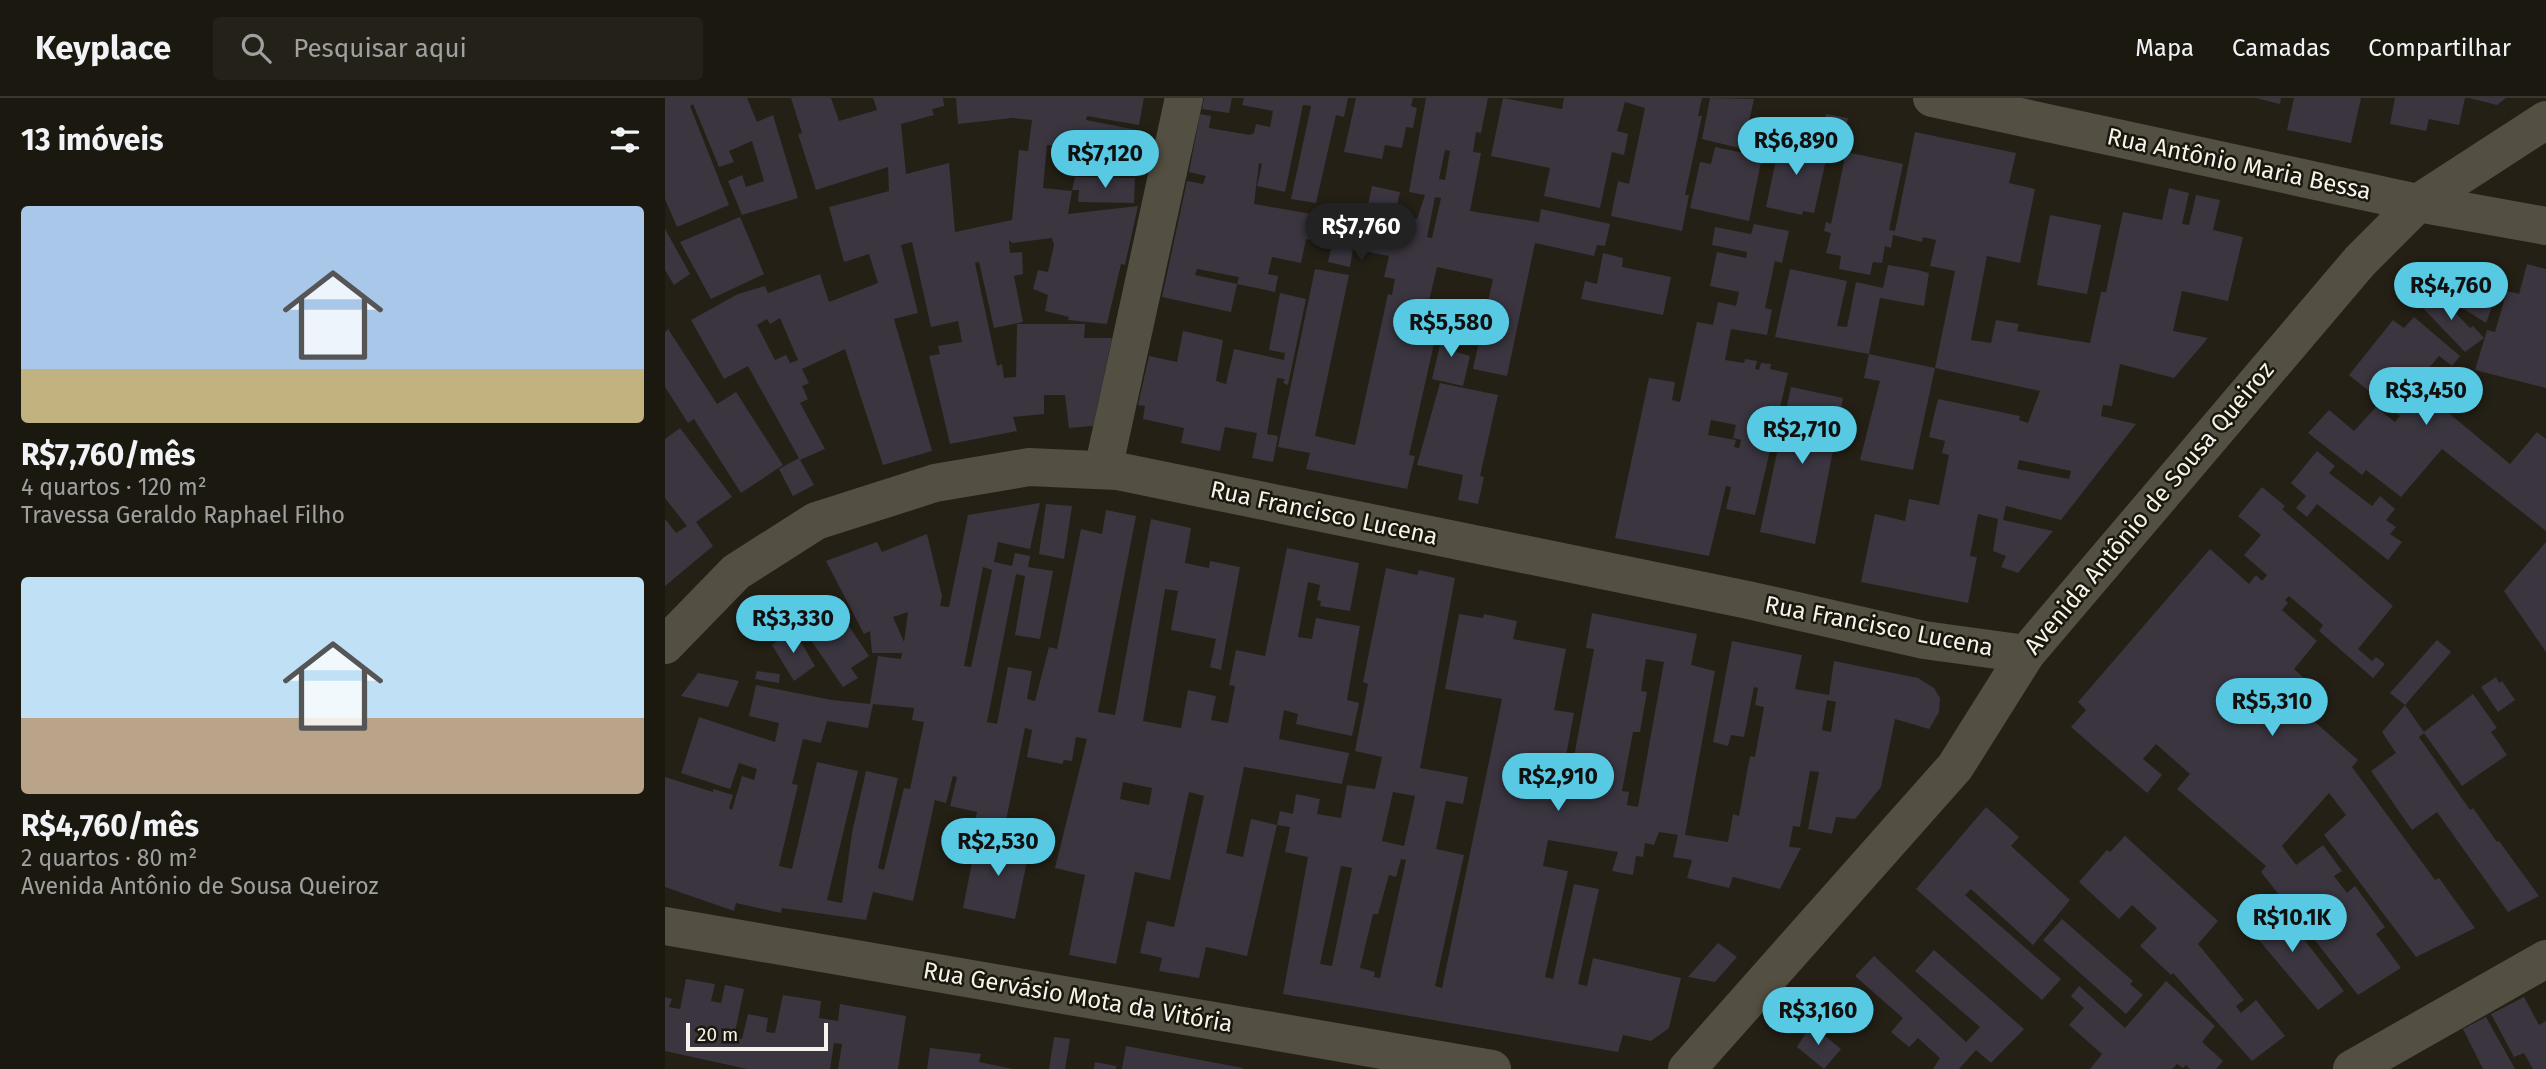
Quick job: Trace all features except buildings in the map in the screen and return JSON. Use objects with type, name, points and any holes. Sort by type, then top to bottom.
[{"type":"street","points":[[1103,470],[1184,98]]},
{"type":"street","name":"Rua Antônio Maria Bessa","points":[[1932,98],[2418,203],[2546,226]]},
{"type":"street","name":"Avenida Antônio de Sousa Queiroz","points":[[1687,1069],[1955,767],[2026,654],[2305,322],[2360,261],[2418,203],[2546,120]]},
{"type":"street","name":"Rua Francisco Lucena","points":[[665,645],[736,572],[816,520],[935,483],[1029,467],[1103,470],[1721,595],[1924,640],[2026,654]]},
{"type":"street","name":"Rua Gervásio Mota da Vitória","points":[[665,926],[1492,1069]]},
{"type":"street","points":[[2351,1069],[2546,960]]}]
